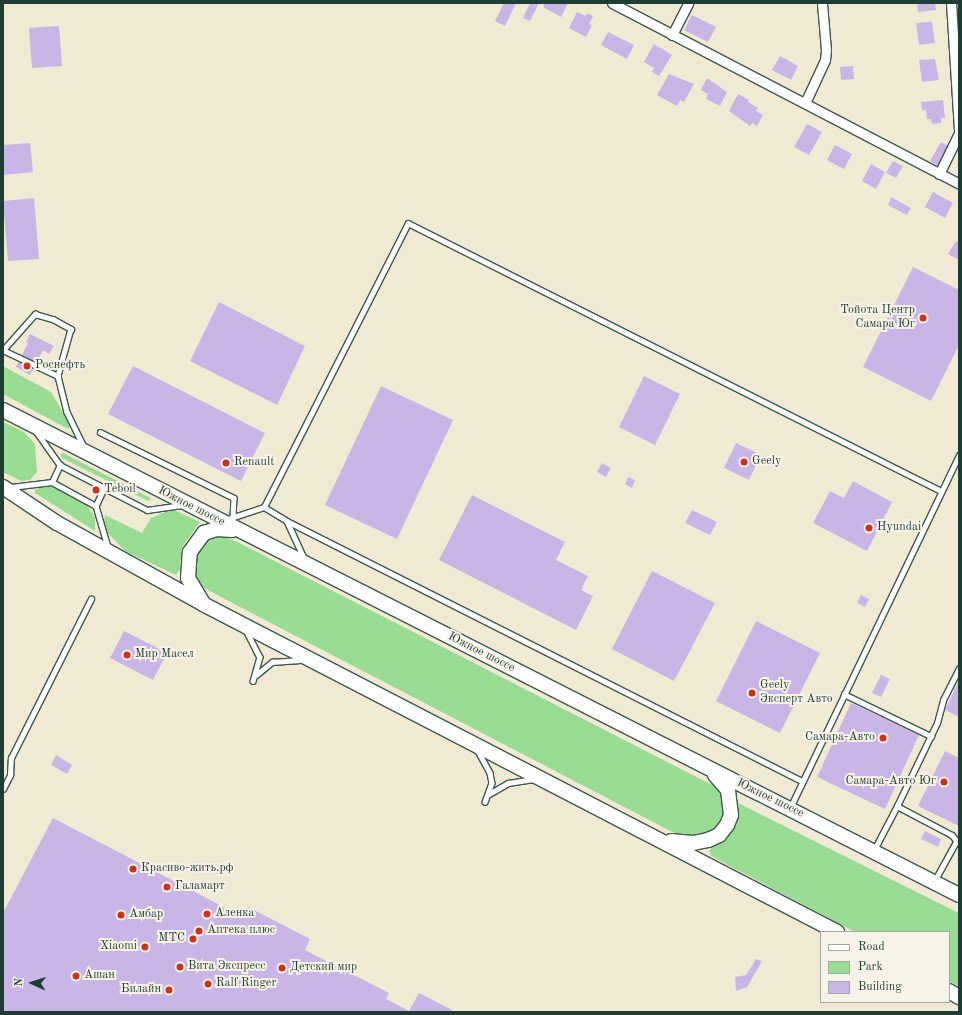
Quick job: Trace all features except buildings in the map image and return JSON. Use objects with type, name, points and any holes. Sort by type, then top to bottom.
[{"type":"main road","name":"Южное шоссе","points":[[3,410],[186,504],[226,520],[238,531],[709,769],[790,808],[959,895]]},
{"type":"main road","points":[[3,488],[111,554],[203,604],[658,838],[835,931]]},
{"type":"main road","points":[[203,604],[188,578],[190,552],[204,532],[216,528],[238,531]]},
{"type":"main road","points":[[658,838],[680,842],[708,840],[719,835],[727,825],[731,815],[728,790],[709,769]]},
{"type":"main road","points":[[950,992],[959,997]]},
{"type":"street","points":[[612,3],[959,184]]},
{"type":"street","points":[[672,35],[688,3]]},
{"type":"street","points":[[805,103],[824,60],[826,50],[822,3]]},
{"type":"street","points":[[939,174],[959,132],[951,3]]},
{"type":"lane","points":[[226,520],[264,507],[408,223],[941,491]]},
{"type":"lane","points":[[58,376],[4,349],[35,314],[53,319],[71,329],[58,376],[67,412],[87,454]]},
{"type":"lane","points":[[31,425],[60,466],[106,487],[147,510],[186,504]]},
{"type":"lane","points":[[100,432],[234,498],[226,520]]},
{"type":"lane","points":[[790,808],[959,455]]},
{"type":"lane","points":[[52,482],[60,466]]},
{"type":"lane","points":[[3,488],[52,482],[96,506],[111,554]]},
{"type":"lane","points":[[96,506],[106,487]]},
{"type":"lane","points":[[264,507],[287,521],[802,781]]},
{"type":"lane","points":[[287,521],[307,566]]},
{"type":"lane","points":[[3,789],[10,775],[11,758],[91,599]]},
{"type":"lane","points":[[238,622],[257,648],[260,657],[253,681]]},
{"type":"lane","points":[[256,675],[272,662],[293,659],[318,663]]},
{"type":"lane","points":[[874,851],[931,736],[943,700],[959,669]]},
{"type":"lane","points":[[844,694],[931,736]]},
{"type":"lane","points":[[474,744],[490,773],[489,794],[485,802]]},
{"type":"lane","points":[[489,794],[508,783],[539,777]]},
{"type":"lane","points":[[897,806],[952,835],[958,840],[934,882]]},
{"type":"green space","points":[[3,366],[51,392],[71,426],[68,429],[3,394]]},
{"type":"green space","points":[[3,422],[24,432],[35,444],[37,472],[30,480],[21,481],[3,472]]},
{"type":"green space","points":[[63,453],[151,499],[148,501],[62,458],[60,454]]},
{"type":"green space","points":[[43,485],[49,485],[86,504],[95,517],[95,531],[35,493],[35,490]]},
{"type":"green space","points":[[172,509],[200,522],[182,547],[180,569],[176,575],[125,551],[103,528],[105,515],[142,533],[151,518]]},
{"type":"green space","points":[[218,532],[718,788],[724,797],[725,814],[720,824],[709,834],[693,839],[680,836],[199,585],[194,578],[198,541]]},
{"type":"green space","points":[[738,803],[959,913],[959,986],[950,982],[950,931],[853,931],[711,856],[709,851],[712,847],[725,840],[733,829]]},
{"type":"place","name":"Тойота Центр Самара Юг","points":[[923,318]]},
{"type":"place","name":"Роснефть","points":[[27,366]]},
{"type":"place","name":"Geely","points":[[744,462]]},
{"type":"place","name":"Renault","points":[[226,463]]},
{"type":"place","name":"Teboil","points":[[96,490]]},
{"type":"place","name":"Hyundai","points":[[869,528]]},
{"type":"place","name":"Мир Масел","points":[[127,655]]},
{"type":"place","name":"Geely Эксперт Авто","points":[[752,693]]},
{"type":"place","name":"Самара-Авто","points":[[883,738]]},
{"type":"place","name":"Самара-Авто Юг","points":[[944,782]]},
{"type":"place","name":"Красиво-жить.рф","points":[[133,869]]},
{"type":"place","name":"Галамарт","points":[[167,887]]},
{"type":"place","name":"Аленка","points":[[207,914]]},
{"type":"place","name":"Амбар","points":[[121,915]]},
{"type":"place","name":"Аптека плюс","points":[[199,931]]},
{"type":"place","name":"МТС","points":[[193,939]]},
{"type":"place","name":"Xiaomi","points":[[145,947]]},
{"type":"place","name":"Вита Экспресс","points":[[180,967]]},
{"type":"place","name":"Детский мир","points":[[282,968]]},
{"type":"place","name":"Ашан","points":[[76,976]]},
{"type":"place","name":"Ralf Ringer","points":[[208,984]]},
{"type":"place","name":"Билайн","points":[[169,990]]}]
